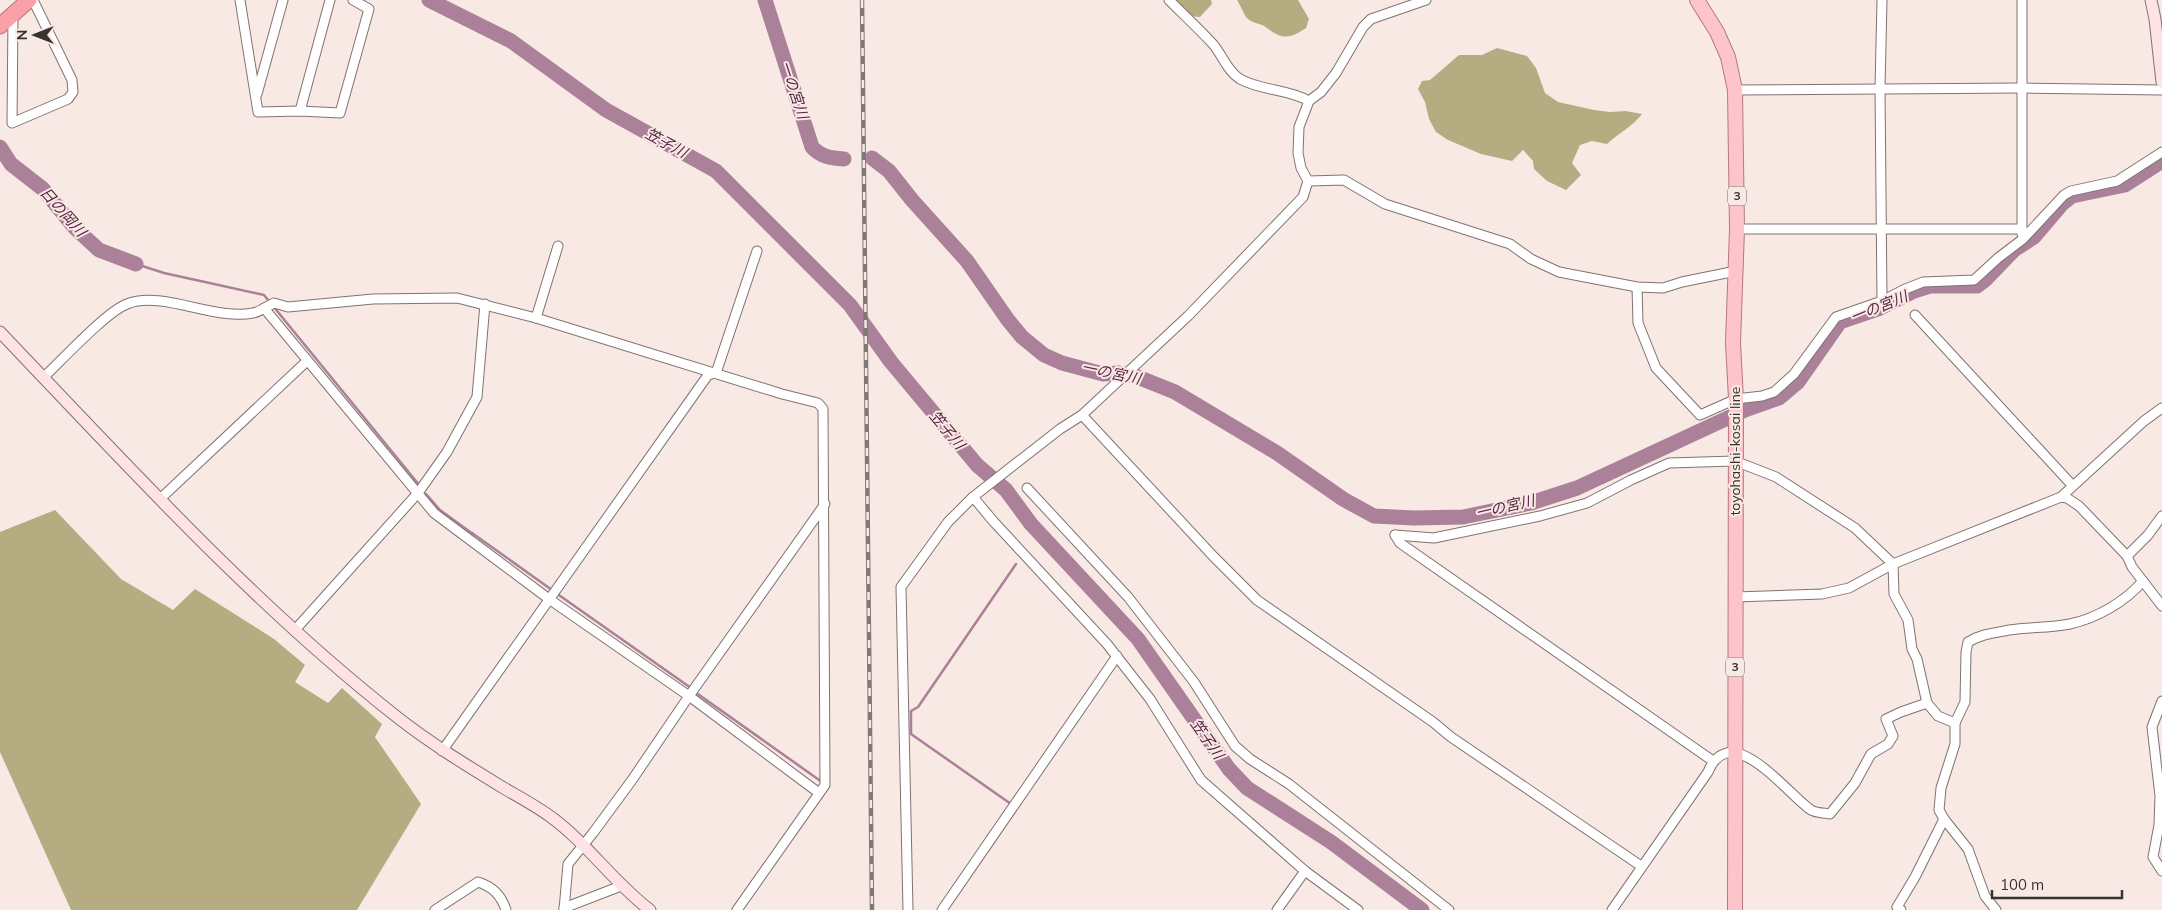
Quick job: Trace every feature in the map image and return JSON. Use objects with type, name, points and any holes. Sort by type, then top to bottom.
[{"type":"highway","points":[[0,26],[29,0]]},
{"type":"main road","name":"toyohashi-kosai line","points":[[1697,0],[1717,32],[1728,57],[1735,90],[1737,229],[1733,343],[1736,400],[1735,910]]},
{"type":"street","points":[[13,14],[12,123],[68,100],[73,92],[72,80],[33,0]]},
{"type":"street","points":[[240,0],[258,112],[300,111],[340,113],[369,9],[353,0]]},
{"type":"street","points":[[257,97],[283,0]]},
{"type":"street","points":[[300,111],[330,0]]},
{"type":"street","points":[[1168,0],[1212,44],[1229,68],[1239,78],[1256,86],[1299,95],[1309,101]]},
{"type":"street","points":[[908,910],[902,588],[948,522],[973,497],[1060,429],[1082,415],[1188,316],[1302,197],[1308,181],[1301,168],[1298,152],[1299,127],[1309,101],[1321,92],[1336,73],[1363,27],[1371,19],[1426,0]]},
{"type":"street","points":[[1882,0],[1880,88],[1882,301]]},
{"type":"street","points":[[2022,0],[2022,234]]},
{"type":"street","points":[[2151,0],[2162,82]]},
{"type":"street","points":[[1735,90],[1880,88],[2162,90]]},
{"type":"street","points":[[1636,288],[1638,323],[1656,368],[1700,415],[1736,400],[1774,392],[1794,374],[1836,317],[1882,301],[1923,282],[1974,280],[2064,195],[2071,191],[2117,181],[2162,152]]},
{"type":"street","points":[[1308,181],[1344,180],[1385,204],[1510,244],[1531,259],[1559,272],[1636,288],[1662,288],[1682,282],[1736,272]]},
{"type":"street","points":[[1737,229],[1880,228],[2022,234]]},
{"type":"street","points":[[536,318],[558,246]]},
{"type":"street","points":[[716,373],[757,250]]},
{"type":"street","points":[[43,378],[110,314],[127,304],[146,301],[234,314],[254,313],[268,306],[288,307],[373,300],[457,298],[536,318],[782,394],[818,403],[823,409],[825,504],[825,785],[737,910]]},
{"type":"street","points":[[294,631],[418,493],[447,452],[477,397],[485,304]]},
{"type":"street","points":[[268,306],[307,361],[434,513],[549,599],[688,696],[820,793]]},
{"type":"street","points":[[1915,315],[2072,485]]},
{"type":"street","points":[[0,332],[160,499],[294,631],[389,710],[442,750],[552,817],[621,886],[650,910]]},
{"type":"street","points":[[160,499],[307,361]]},
{"type":"street","points":[[442,750],[708,375],[716,373]]},
{"type":"street","points":[[1736,597],[1822,594],[1850,588],[1893,564],[2060,497],[2144,421],[2162,408]]},
{"type":"street","points":[[1082,415],[1213,556],[1257,600],[1452,737],[1641,866]]},
{"type":"street","points":[[1713,761],[1400,543],[1395,535],[1434,538],[1540,516],[1587,503],[1669,463],[1735,461],[1776,477],[1854,528],[1893,564],[1894,594],[1908,620],[1912,649],[1917,659],[1927,703],[1938,716],[1955,722]]},
{"type":"street","points":[[1027,488],[1128,598],[1194,682],[1235,746],[1250,759],[1289,784],[1449,910]]},
{"type":"street","points":[[973,497],[1117,656],[1150,699],[1201,780],[1305,871],[1358,910]]},
{"type":"street","points":[[2060,497],[2067,498],[2079,506],[2127,556],[2132,567],[2162,606]]},
{"type":"street","points":[[621,886],[564,909],[568,864],[593,834],[632,780],[688,696],[825,504]]},
{"type":"street","points":[[2127,556],[2148,535],[2162,516]]},
{"type":"street","points":[[1996,910],[1985,896],[1968,849],[1939,810],[1941,788],[1955,744],[1955,722],[1965,702],[1968,642],[1979,635],[2023,628],[2072,624],[2113,606],[2133,593],[2142,581]]},
{"type":"street","points":[[942,910],[1117,656]]},
{"type":"street","points":[[2162,701],[2152,727],[2160,788],[2161,825],[2153,857],[2162,871]]},
{"type":"street","points":[[1612,910],[1708,772],[1713,761],[1722,755],[1735,752],[1743,754],[1775,776],[1785,788],[1813,811],[1830,814],[1855,783],[1871,754],[1888,744],[1892,736],[1886,719],[1927,703]]},
{"type":"street","points":[[1901,910],[1897,907],[1899,901],[1915,877],[1944,819]]},
{"type":"street","points":[[1277,910],[1305,871]]},
{"type":"street","points":[[435,910],[478,882],[490,886],[500,896],[506,910]]},
{"type":"shaded area","points":[[1176,0],[1211,0],[1212,4],[1200,17],[1189,16]]},
{"type":"shaded area","points":[[1237,0],[1298,0],[1309,19],[1306,28],[1289,36],[1275,33],[1248,19]]},
{"type":"shaded area","points":[[1497,48],[1527,56],[1536,68],[1545,93],[1558,102],[1594,110],[1626,111],[1642,114],[1607,144],[1592,141],[1580,145],[1572,163],[1581,175],[1566,190],[1547,181],[1534,169],[1533,161],[1523,150],[1512,161],[1481,154],[1448,140],[1436,132],[1429,119],[1425,102],[1418,89],[1422,81],[1430,80],[1459,55],[1482,55]]},
{"type":"shaded area","points":[[55,510],[121,579],[173,610],[195,589],[274,639],[305,665],[295,682],[328,703],[342,688],[382,724],[375,737],[421,804],[357,910],[71,910],[0,752],[0,532]]},
{"type":"waterway","name":"笠子川","points":[[429,0],[511,41],[606,110],[716,171],[850,305],[891,362],[977,465],[1006,490],[1031,524],[1138,639],[1229,769],[1247,788],[1331,842],[1422,910]]},
{"type":"waterway","name":"一の宮川","points":[[765,0],[812,147],[826,156],[844,159]]},
{"type":"waterway","name":"日の岡川","points":[[0,147],[11,164],[43,189],[75,228],[99,250],[136,264]]},
{"type":"waterway","name":"一の宮川","points":[[872,158],[889,171],[912,200],[967,261],[1022,337],[1044,355],[1062,363],[1103,374],[1119,373],[1135,376],[1175,392],[1277,453],[1343,499],[1374,516],[1414,518],[1463,517],[1531,503],[1577,488],[1745,410],[1779,398],[1798,382],[1840,322],[1878,309],[1914,291],[1930,286],[1977,286],[2014,250],[2034,237],[2062,204],[2072,196],[2125,185],[2162,161]]},
{"type":"waterway","points":[[136,264],[164,273],[264,295],[420,486]]},
{"type":"waterway","points":[[426,494],[440,510],[473,534]]},
{"type":"waterway","points":[[472,533],[552,590]]},
{"type":"waterway","points":[[1011,804],[911,734],[911,711],[918,707],[1016,564]]},
{"type":"waterway","points":[[556,593],[691,688]]},
{"type":"waterway","points":[[695,692],[822,782]]},
{"type":"railway","points":[[862,0],[872,910]]}]
